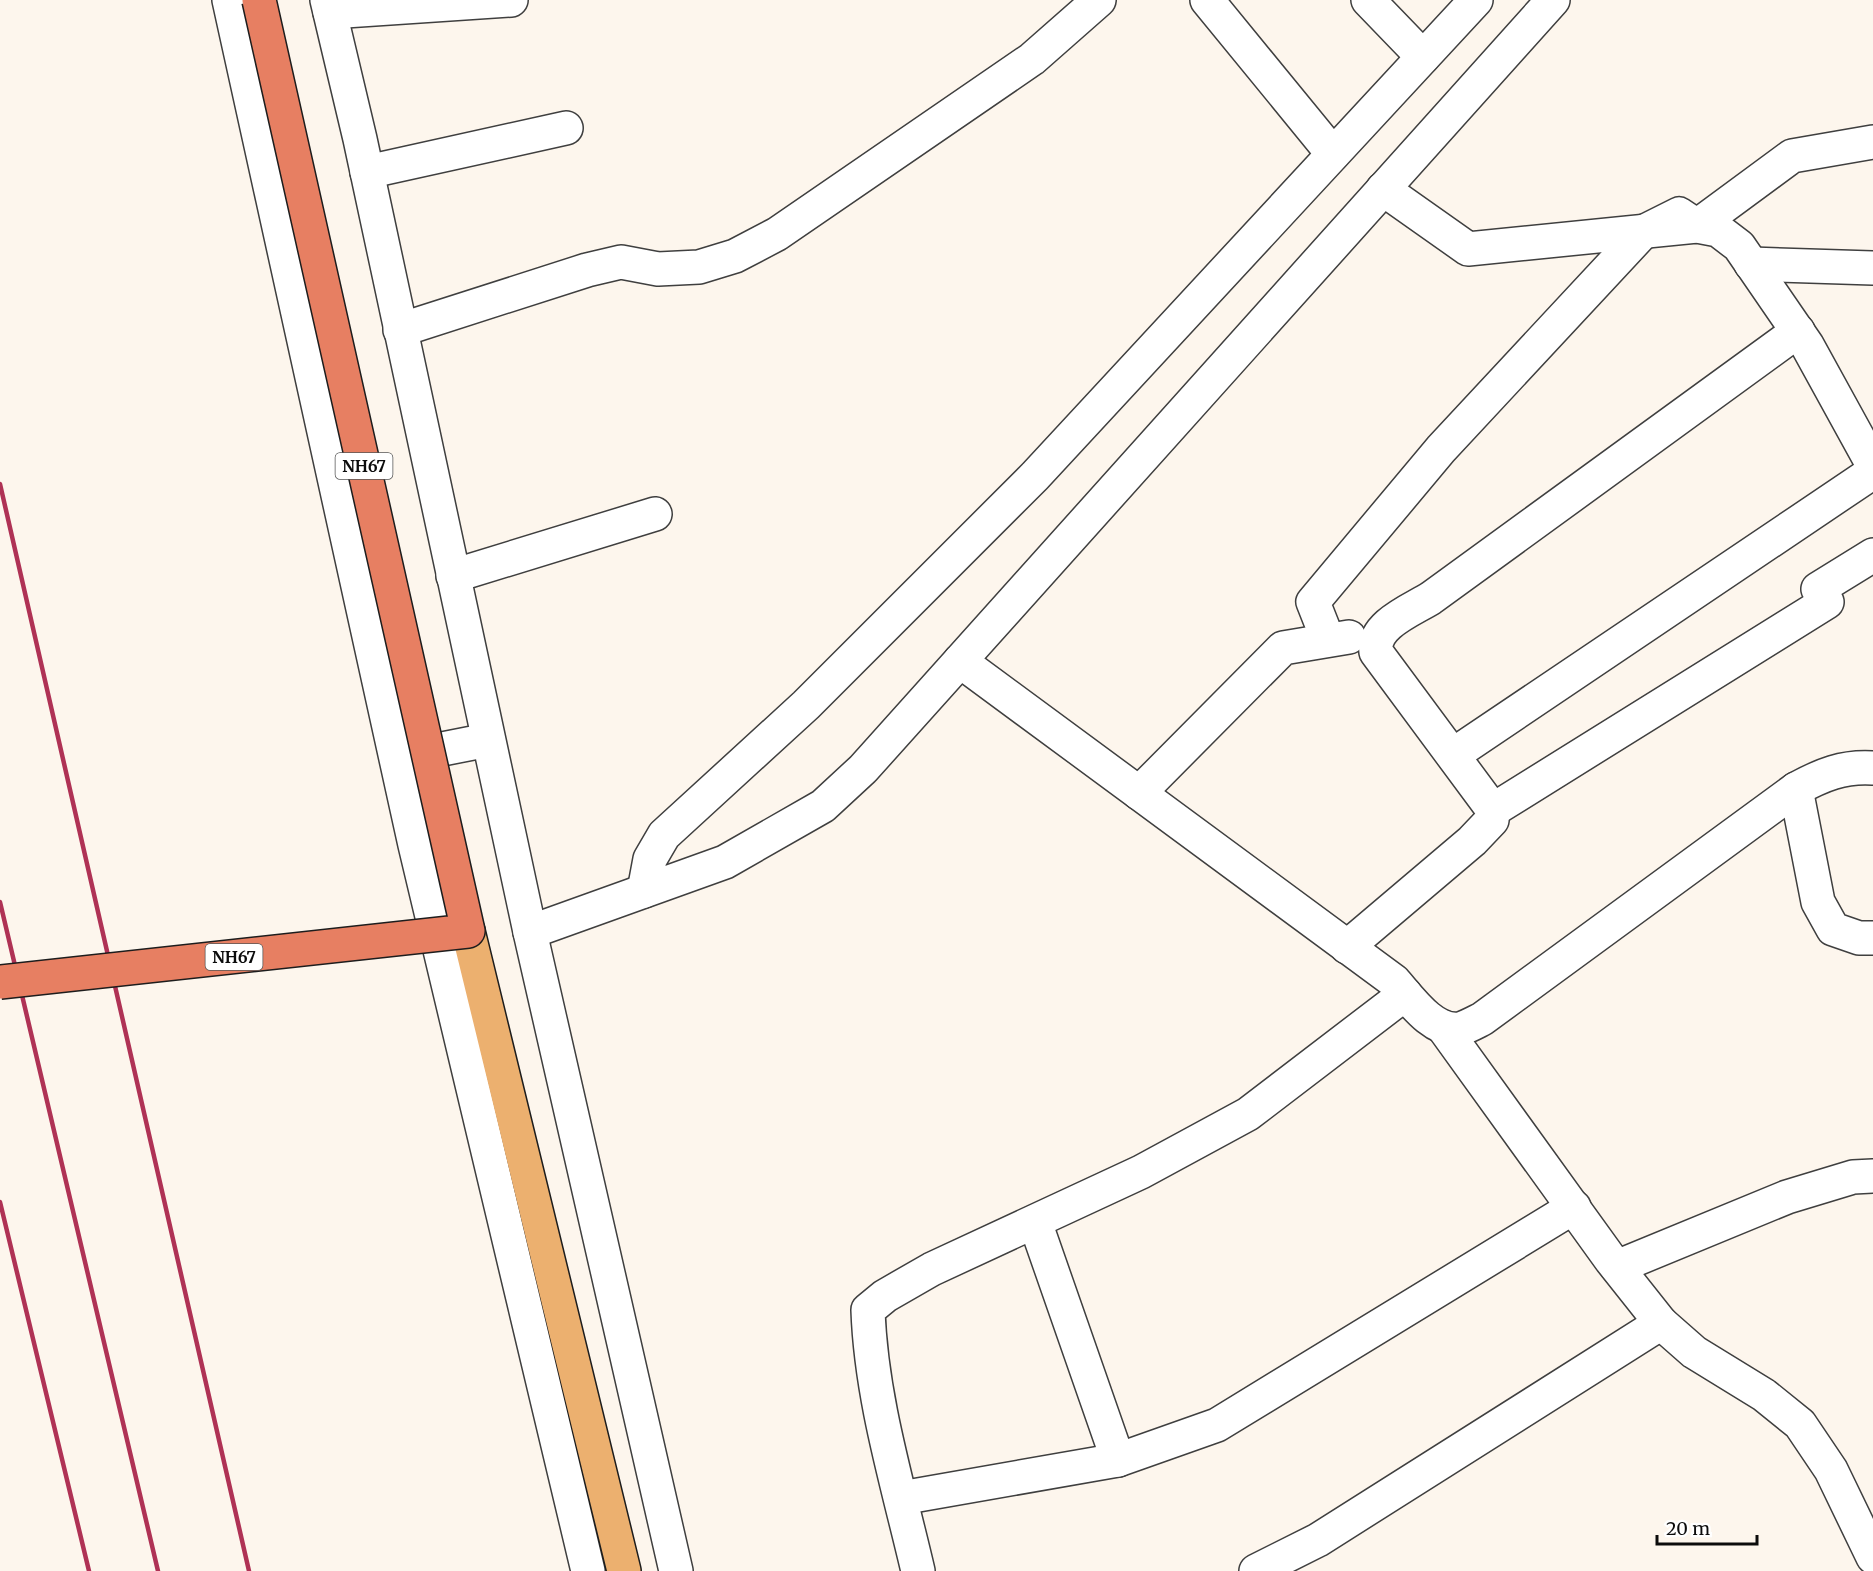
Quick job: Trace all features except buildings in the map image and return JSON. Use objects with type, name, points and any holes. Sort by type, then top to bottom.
[{"type":"highway","name":"NH67","points":[[0,982],[468,931],[259,0]]},
{"type":"main road","points":[[468,931],[624,1571]]},
{"type":"street","points":[[229,0],[396,758],[588,1571]]},
{"type":"street","points":[[511,0],[329,6],[367,172],[530,932],[676,1571]]},
{"type":"street","points":[[400,330],[587,270],[621,262],[658,269],[699,267],[735,256],[777,234],[1032,60],[1099,0]]},
{"type":"street","points":[[1207,0],[1333,154]]},
{"type":"street","points":[[1368,0],[1423,57]]},
{"type":"street","points":[[644,891],[650,859],[664,835],[806,705],[1035,476],[1476,0]]},
{"type":"street","points":[[530,932],[725,862],[823,806],[862,769],[960,661],[1553,0]]},
{"type":"street","points":[[367,172],[566,128]]},
{"type":"street","points":[[1697,226],[1792,156],[1873,142]]},
{"type":"street","points":[[1383,189],[1468,249],[1697,226],[1718,230],[1739,246],[1864,422],[1873,465]]},
{"type":"street","points":[[1328,640],[1313,602],[1441,449],[1643,232]]},
{"type":"street","points":[[1751,264],[1873,268]]},
{"type":"street","points":[[1139,793],[1283,648],[1379,632],[1431,598],[1798,331]]},
{"type":"street","points":[[1453,755],[1873,472]]},
{"type":"street","points":[[453,576],[655,514]]},
{"type":"street","points":[[1493,810],[1823,595],[1873,555]]},
{"type":"street","points":[[1347,947],[1472,841],[1492,820],[1493,810],[1376,652],[1374,641],[1379,632]]},
{"type":"street","points":[[960,661],[1394,981],[1423,1013],[1443,1027],[1617,1267],[1661,1323],[1694,1352],[1764,1395],[1800,1424],[1831,1470],[1873,1557]]},
{"type":"street","points":[[396,758],[488,740]]},
{"type":"street","points":[[1443,1027],[1461,1029],[1482,1019],[1796,789],[1830,771],[1854,767],[1873,768]]},
{"type":"street","points":[[1796,789],[1818,902],[1833,929],[1859,938],[1873,938]]},
{"type":"street","points":[[918,1571],[885,1434],[869,1333],[868,1310],[885,1296],[932,1269],[1142,1172],[1248,1114],[1405,994]]},
{"type":"street","points":[[1617,1267],[1787,1197],[1853,1177],[1873,1176]]},
{"type":"street","points":[[901,1498],[1118,1460],[1217,1425],[1574,1207]]},
{"type":"street","points":[[1035,1222],[1118,1460]]},
{"type":"street","points":[[1256,1571],[1318,1540],[1661,1323]]},
{"type":"railway","points":[[0,484],[249,1571]]},
{"type":"railway","points":[[0,902],[158,1571]]},
{"type":"railway","points":[[0,1202],[89,1571]]}]
